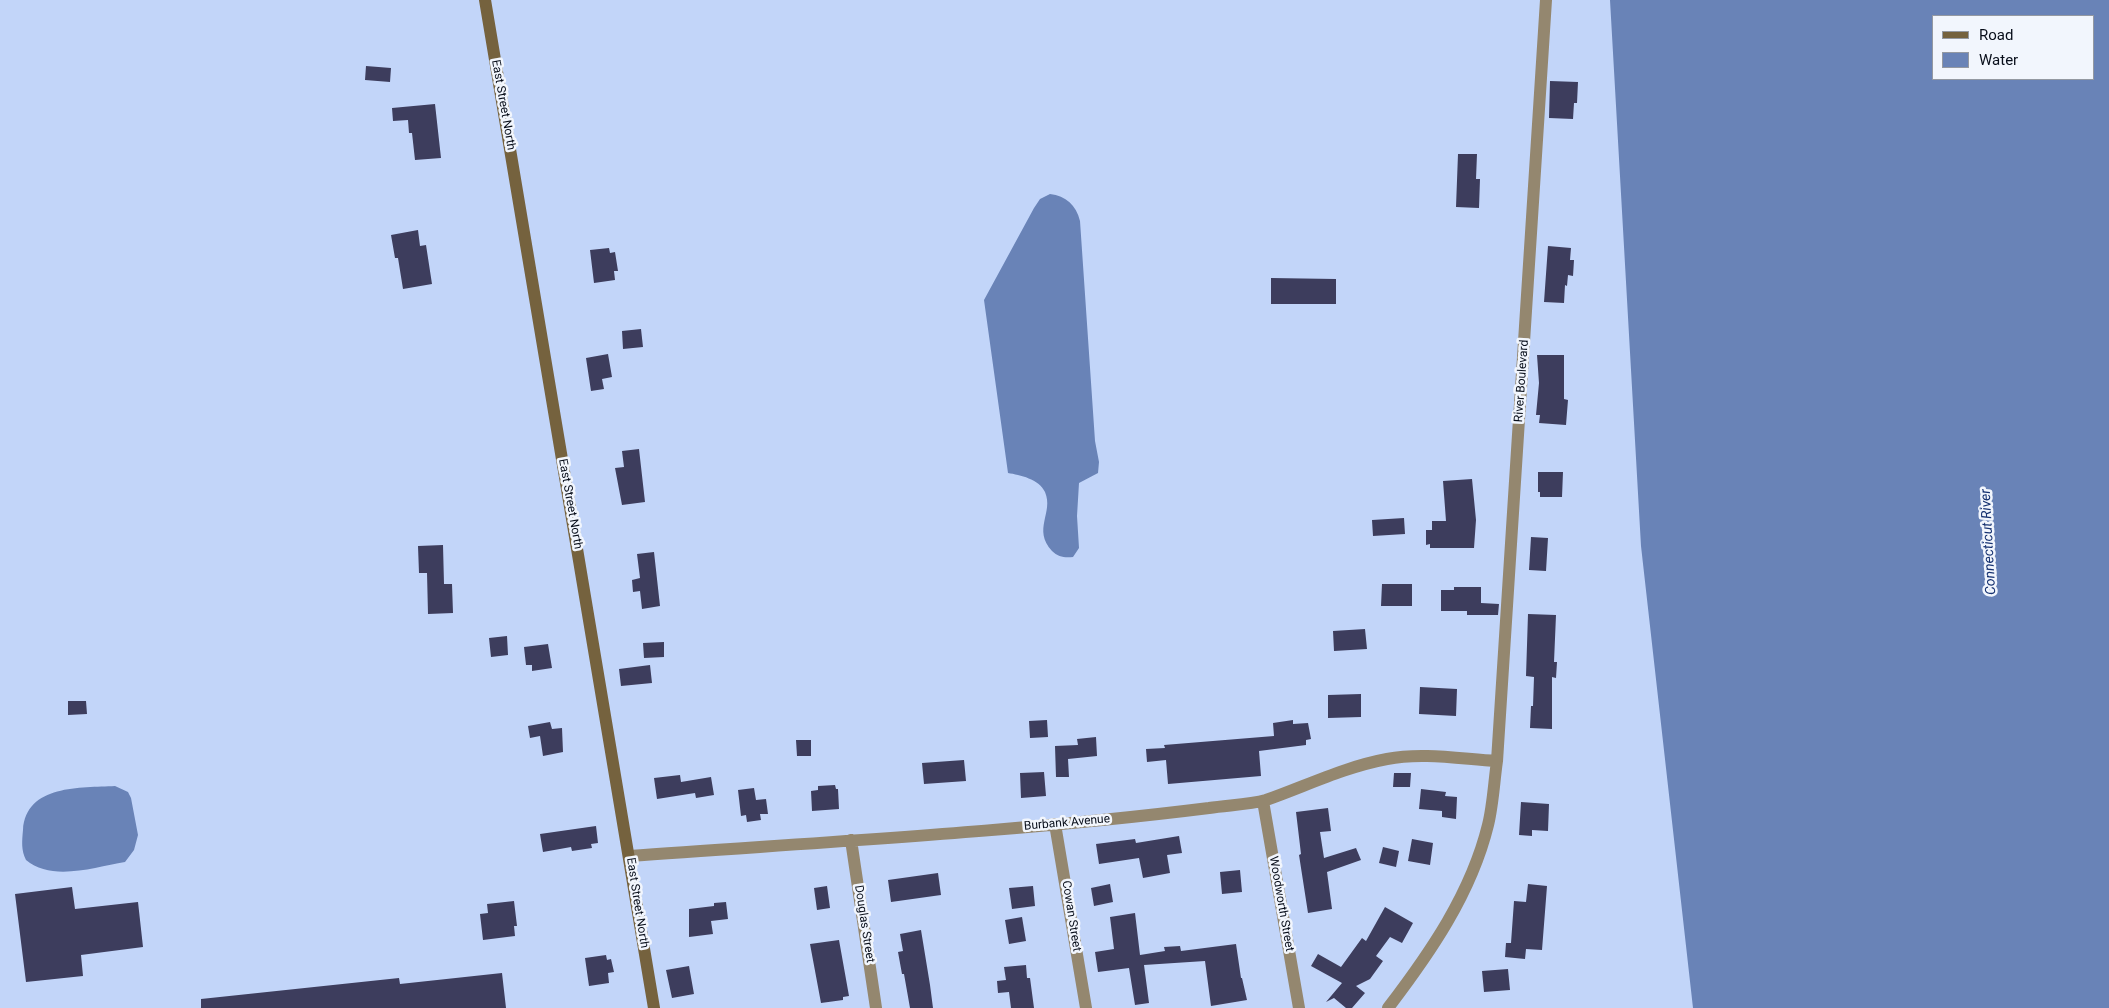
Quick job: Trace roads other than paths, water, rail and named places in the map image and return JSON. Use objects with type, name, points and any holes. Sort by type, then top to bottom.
[{"type":"main road","name":"East Street North","points":[[485,0],[654,1008]]},
{"type":"street","name":"River Boulevard","points":[[1388,1008],[1444,930],[1467,886],[1488,825],[1496,761],[1546,0]]},
{"type":"street","name":"Burbank Avenue","points":[[629,856],[1145,816],[1263,801],[1339,772],[1389,758],[1420,756],[1496,761]]},
{"type":"street","name":"Woodworth Street","points":[[1263,801],[1299,1008]]},
{"type":"street","name":"Cowan Street","points":[[1055,824],[1086,1008]]},
{"type":"street","name":"Douglas Street","points":[[851,840],[876,1008]]},
{"type":"water","name":"Connecticut River","points":[[1610,0],[2109,0],[2109,1008],[1693,1008],[1641,546]]},
{"type":"water","points":[[1050,194],[1070,202],[1076,210],[1080,221],[1095,441],[1099,462],[1098,473],[1079,483],[1077,516],[1079,548],[1073,557],[1057,555],[1046,543],[1043,528],[1047,500],[1042,488],[1029,478],[1008,473],[984,300],[1034,208],[1040,199]]},
{"type":"water","points":[[115,786],[128,792],[131,798],[138,835],[134,850],[125,862],[61,872],[36,867],[26,860],[22,842],[23,830],[26,815],[34,804],[44,796],[57,792],[87,787]]}]
